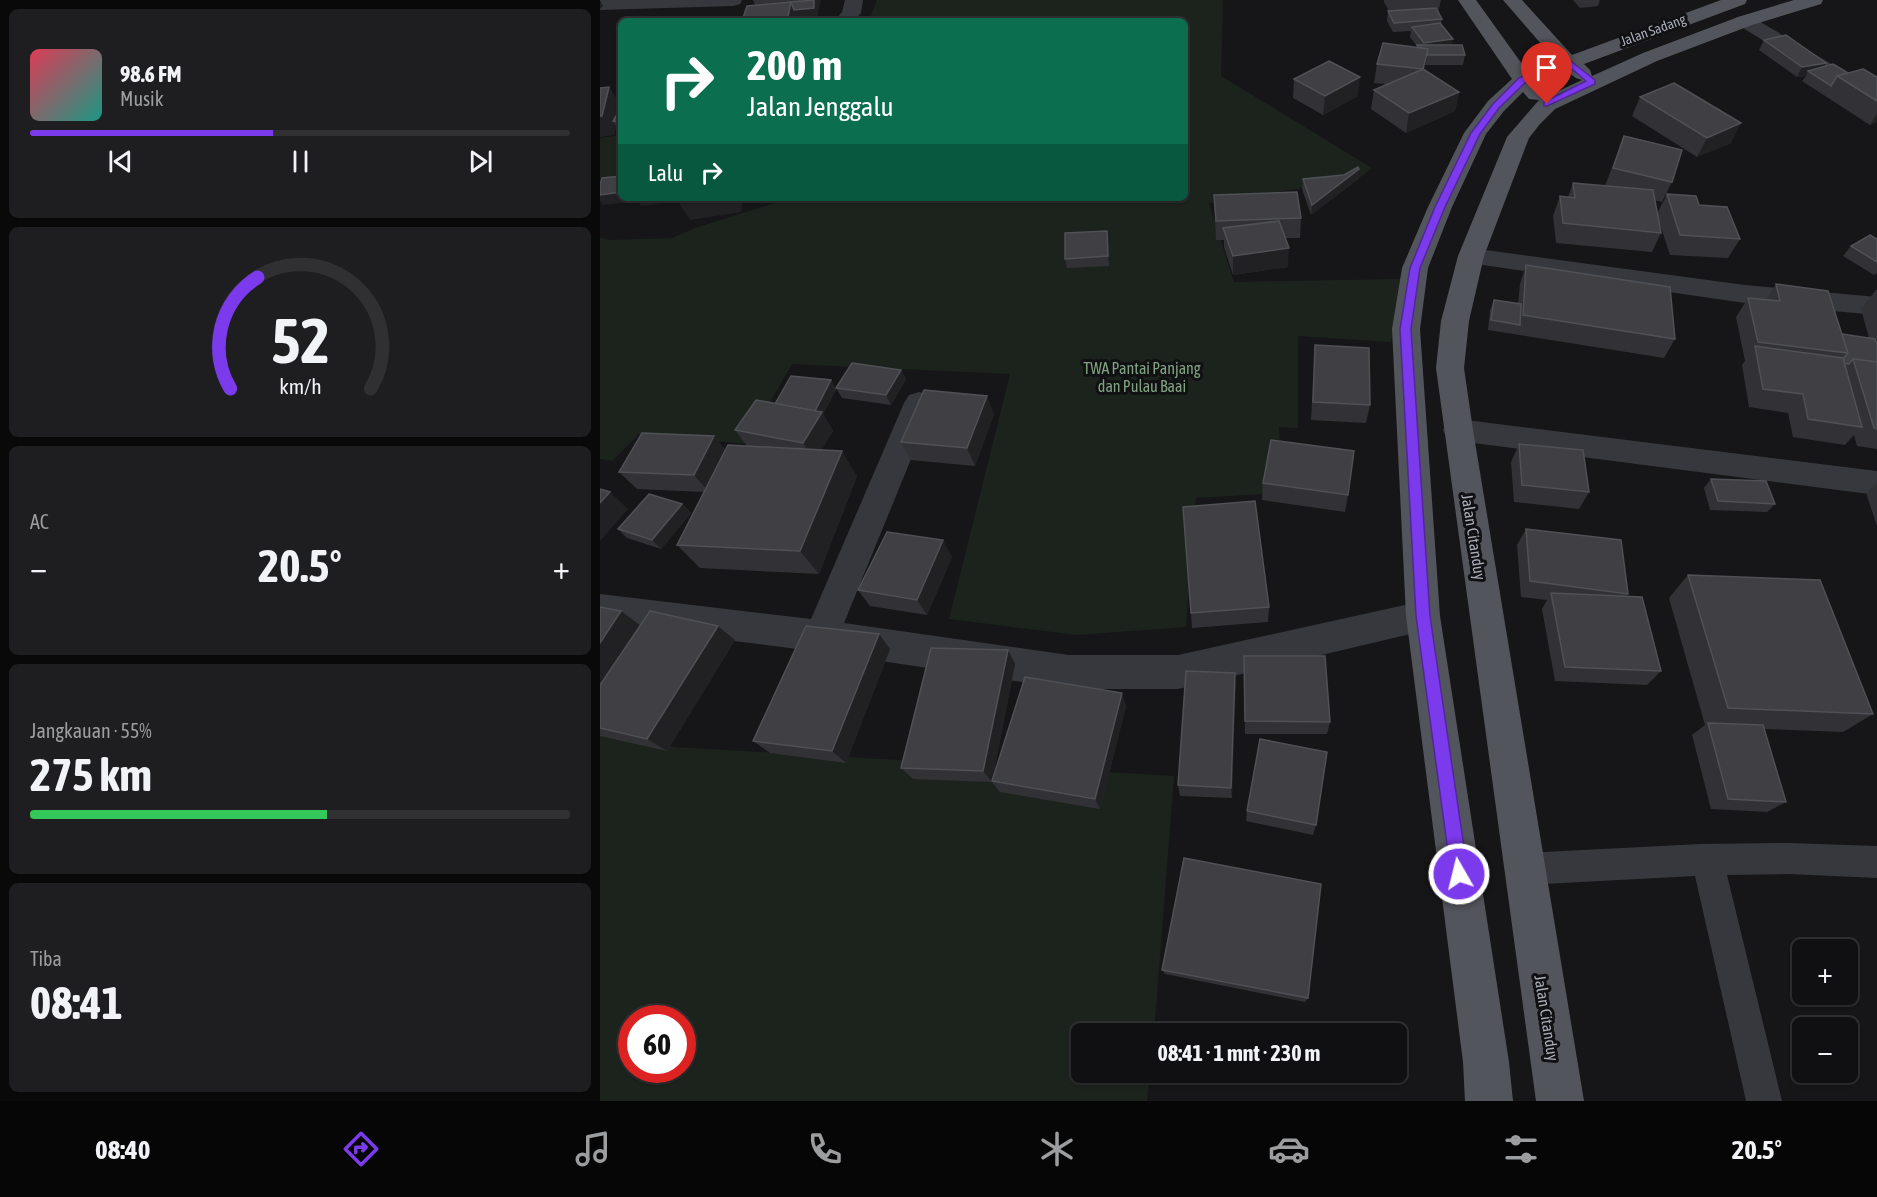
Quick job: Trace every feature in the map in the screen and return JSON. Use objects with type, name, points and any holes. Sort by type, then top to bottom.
[{"type":"main road","points":[[1467,0],[1522,80],[1547,104]]},
{"type":"main road","points":[[1512,0],[1580,72]]},
{"type":"main road","name":"Jalan Sadang","points":[[1580,72],[1738,0]]},
{"type":"main road","name":"Jalan Citanduy","points":[[1489,1101],[1486,1062],[1423,616],[1406,329],[1415,268],[1440,207],[1475,133],[1496,106],[1522,80],[1580,72],[1650,57],[1745,21],[1814,0]]},
{"type":"main road","name":"Jalan Citanduy","points":[[1560,1101],[1450,368],[1455,321],[1471,256],[1518,137],[1580,72]]},
{"type":"street","points":[[600,4],[733,0]]},
{"type":"street","points":[[847,18],[851,13],[855,0]]},
{"type":"street","points":[[1745,21],[1877,99]]},
{"type":"street","points":[[1471,256],[1745,294],[1877,306]]},
{"type":"street","points":[[821,636],[922,394]]},
{"type":"street","points":[[1458,429],[1877,483]]},
{"type":"street","points":[[600,609],[821,636],[1069,672],[1178,672],[1423,616]]},
{"type":"lane","points":[[1707,860],[1764,1101]]},
{"type":"lane","points":[[1524,869],[1707,860],[1877,862]]},
{"type":"green space","name":"TWA Pantai Panjang dan Pulau Baai","points":[[877,0],[1223,0],[1221,76],[1372,168],[1358,179],[1209,203],[1234,282],[1401,279],[1391,342],[1298,336],[1298,428],[1279,427],[1282,493],[1196,498],[1186,627],[1077,635],[949,619],[1010,374],[792,364],[746,444],[639,434],[612,461],[600,459],[600,238],[611,240],[672,238],[695,228],[781,201],[1188,201],[1188,18],[870,18]]},
{"type":"green space","points":[[618,135],[618,177],[600,179],[600,138]]},
{"type":"green space","points":[[600,720],[613,733],[674,747],[1174,776],[1155,1023],[1071,1023],[1071,1083],[1149,1083],[1147,1101],[600,1101]]},
{"type":"building","points":[[814,0],[814,8],[794,10],[791,2]]},
{"type":"building","points":[[791,2],[788,18],[743,18],[747,6]]},
{"type":"building","points":[[1436,8],[1442,19],[1394,23],[1388,11]]},
{"type":"building","points":[[1440,23],[1453,39],[1424,43],[1412,27]]},
{"type":"building","points":[[1786,35],[1826,63],[1802,67],[1764,40]]},
{"type":"building","points":[[1383,43],[1428,49],[1423,69],[1377,64]]},
{"type":"building","points":[[1417,45],[1462,45],[1465,55],[1427,55],[1428,49]]},
{"type":"building","points":[[1329,61],[1360,77],[1325,96],[1294,79]]},
{"type":"building","points":[[1833,64],[1848,73],[1837,76],[1831,86],[1808,71]]},
{"type":"building","points":[[1423,69],[1459,92],[1409,113],[1374,90]]},
{"type":"building","points":[[1863,69],[1877,77],[1877,101],[1837,76]]},
{"type":"building","points":[[1674,83],[1741,123],[1707,138],[1640,97]]},
{"type":"building","points":[[609,87],[602,116],[600,116],[600,88]]},
{"type":"building","points":[[1624,136],[1682,150],[1672,182],[1613,168]]},
{"type":"building","points":[[1358,167],[1359,169],[1312,205],[1303,179],[1344,175]]},
{"type":"building","points":[[618,176],[618,192],[600,195],[602,178]]},
{"type":"building","points":[[1573,183],[1653,190],[1661,233],[1563,223],[1560,196],[1575,198]]},
{"type":"building","points":[[1297,192],[1301,218],[1216,221],[1214,195]]},
{"type":"building","points":[[1667,194],[1696,196],[1699,205],[1727,207],[1740,239],[1680,235]]},
{"type":"building","points":[[1279,221],[1289,248],[1233,256],[1223,228]]},
{"type":"building","points":[[1107,231],[1108,256],[1065,259],[1065,233]]},
{"type":"building","points":[[1870,235],[1877,239],[1877,262],[1851,246]]},
{"type":"building","points":[[1526,265],[1670,287],[1675,339],[1523,315]]},
{"type":"building","points":[[1776,284],[1828,291],[1848,353],[1758,342],[1748,298],[1780,301]]},
{"type":"building","points":[[1494,300],[1521,304],[1520,325],[1491,320]]},
{"type":"building","points":[[1842,334],[1875,339],[1877,362],[1853,359],[1849,364],[1844,363],[1843,359],[1848,353]]},
{"type":"building","points":[[1315,345],[1369,348],[1370,405],[1313,402]]},
{"type":"building","points":[[1755,346],[1843,358],[1862,427],[1808,419],[1803,394],[1763,389]]},
{"type":"building","points":[[1853,359],[1877,362],[1877,429],[1874,428]]},
{"type":"building","points":[[852,363],[901,370],[886,395],[836,388]]},
{"type":"building","points":[[791,376],[831,380],[815,411],[775,404]]},
{"type":"building","points":[[924,390],[987,396],[967,448],[901,442]]},
{"type":"building","points":[[756,400],[822,412],[803,443],[735,430]]},
{"type":"building","points":[[642,433],[714,436],[694,475],[619,472]]},
{"type":"building","points":[[1271,440],[1354,451],[1348,495],[1263,483]]},
{"type":"building","points":[[1519,444],[1583,450],[1589,492],[1522,485]]},
{"type":"building","points":[[728,445],[842,451],[800,551],[677,545]]},
{"type":"building","points":[[1711,479],[1766,481],[1775,504],[1718,501]]},
{"type":"building","points":[[600,489],[610,492],[600,503]]},
{"type":"building","points":[[649,494],[682,504],[652,540],[618,529]]},
{"type":"building","points":[[1255,501],[1269,607],[1191,613],[1183,507]]},
{"type":"building","points":[[1526,529],[1621,540],[1628,594],[1530,581]]},
{"type":"building","points":[[887,532],[943,540],[917,600],[858,590]]},
{"type":"building","points":[[1688,575],[1820,580],[1873,714],[1728,708]]},
{"type":"building","points":[[1551,593],[1642,597],[1661,671],[1565,667]]},
{"type":"building","points":[[600,607],[621,611],[600,643]]},
{"type":"building","points":[[650,611],[718,626],[647,739],[600,728],[600,685]]},
{"type":"building","points":[[806,626],[879,634],[832,751],[753,741]]},
{"type":"building","points":[[931,648],[1008,650],[983,771],[901,768]]},
{"type":"building","points":[[1244,656],[1325,656],[1330,722],[1245,721]]},
{"type":"building","points":[[1186,671],[1235,673],[1231,788],[1178,785]]},
{"type":"building","points":[[1025,677],[1122,693],[1095,799],[992,781]]},
{"type":"building","points":[[1708,723],[1763,725],[1786,802],[1728,799]]},
{"type":"building","points":[[1260,739],[1327,752],[1316,825],[1247,811]]},
{"type":"building","points":[[1184,858],[1321,884],[1308,998],[1162,970]]},
{"type":"route","points":[[1459,874],[1423,616],[1406,329],[1415,268],[1440,207],[1475,133],[1496,106],[1522,80],[1568,62],[1592,82],[1547,104]]}]
